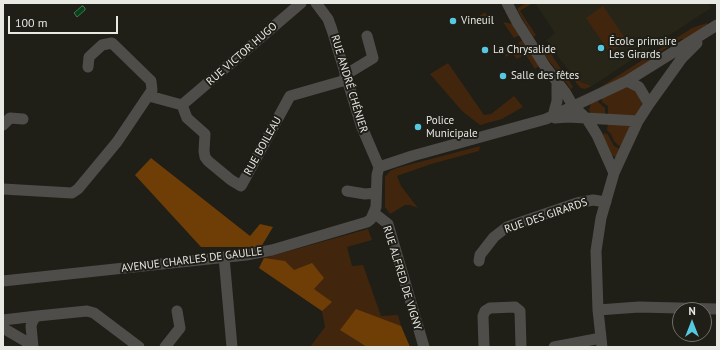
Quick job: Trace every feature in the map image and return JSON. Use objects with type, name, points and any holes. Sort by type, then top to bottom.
[{"type":"street","name":"RUE VICTOR HUGO","points":[[182,105],[302,3]]},
{"type":"street","name":"RUE ANDRÉ CHÉNIER","points":[[316,3],[328,19],[361,125],[379,167]]},
{"type":"street","points":[[507,3],[525,35],[557,83],[566,92],[574,106],[587,118],[604,149],[614,173]]},
{"type":"street","points":[[374,213],[376,207],[379,167],[412,156],[550,117],[627,81],[714,27]]},
{"type":"street","points":[[554,347],[601,342],[598,310],[596,251],[601,218],[614,173],[638,121],[649,104],[682,58],[714,27]]},
{"type":"street","points":[[345,77],[373,58],[367,36]]},
{"type":"street","points":[[3,189],[72,194],[78,189],[117,142],[152,90],[151,81],[112,43],[102,45],[89,57],[88,67]]},
{"type":"street","name":"RUE BOILEAU","points":[[182,105],[187,118],[205,134],[204,151],[208,161],[231,180],[241,186],[290,96],[345,77]]},
{"type":"street","points":[[627,81],[639,87],[649,104]]},
{"type":"street","points":[[550,117],[556,101],[557,83]]},
{"type":"street","points":[[566,92],[587,100]]},
{"type":"street","points":[[149,96],[182,105]]},
{"type":"street","points":[[587,100],[587,118]]},
{"type":"street","points":[[550,117],[638,121]]},
{"type":"street","points":[[3,124],[10,118],[23,119]]},
{"type":"street","points":[[347,191],[365,194],[376,193]]},
{"type":"street","name":"RUE DES GIRARDS","points":[[479,261],[480,255],[494,237],[508,227],[577,203],[593,200],[606,202]]},
{"type":"street","name":"AVENUE CHARLES DE GAULLE","points":[[3,281],[246,255],[272,250],[367,222],[371,219],[374,213]]},
{"type":"street","name":"RUE ALFRED DE VIGNY","points":[[374,213],[388,224],[424,347]]},
{"type":"street","points":[[224,257],[232,347]]},
{"type":"street","points":[[484,347],[483,316],[485,311],[490,308],[515,307],[520,311],[521,347]]},
{"type":"street","points":[[598,310],[639,308],[717,309]]},
{"type":"street","points":[[3,320],[87,311],[94,313],[139,347]]},
{"type":"street","points":[[165,347],[180,328],[177,311]]},
{"type":"street","points":[[32,346],[31,326],[33,320],[37,316]]},
{"type":"street","points":[[3,328],[32,346]]},
{"type":"shaded area","points":[[526,3],[531,4],[520,11],[536,35],[533,37],[518,11],[518,8]]},
{"type":"shaded area","name":"École primaire Les Girards","points":[[535,3],[708,3],[711,8],[592,86],[573,77],[546,40],[555,33]]},
{"type":"shaded area","points":[[82,6],[85,10],[77,17],[74,13]]},
{"type":"shaded area","points":[[603,6],[627,41],[610,53],[586,18]]},
{"type":"shaded area","points":[[485,12],[490,20],[480,26],[475,19]]},
{"type":"shaded area","points":[[503,22],[513,24],[520,35],[514,38]]},
{"type":"shaded area","points":[[707,23],[708,25],[688,39],[681,39],[654,56],[647,64],[599,91],[599,88],[692,28]]},
{"type":"shaded area","points":[[523,40],[540,66],[535,69],[518,43]]},
{"type":"shaded area","points":[[516,48],[522,56],[517,59],[512,53],[506,57],[505,55]]},
{"type":"shaded area","points":[[545,51],[551,54],[573,87],[571,89],[543,53]]},
{"type":"shaded area","points":[[448,63],[484,115],[491,114],[514,96],[523,107],[502,119],[480,125],[462,111],[430,74]]},
{"type":"shaded area","points":[[573,77],[592,86],[585,89],[581,88]]},
{"type":"shaded area","points":[[621,87],[630,87],[636,90],[642,102],[639,113],[633,117],[608,116],[608,106],[602,102],[602,97]]},
{"type":"shaded area","points":[[598,100],[599,103],[605,108],[605,116],[591,114],[589,110],[591,103]]},
{"type":"shaded area","points":[[608,123],[630,126],[623,148],[614,141],[611,134],[607,130]]},
{"type":"shaded area","points":[[605,133],[608,135],[614,146],[622,150],[617,157],[611,155],[602,135]]},
{"type":"shaded area","points":[[480,146],[479,151],[431,164],[397,176],[401,186],[418,208],[405,205],[390,214],[385,207],[385,177],[390,171]]},
{"type":"shaded area","points":[[151,158],[250,236],[260,224],[273,227],[261,247],[201,247],[135,175]]},
{"type":"shaded area","points":[[368,229],[372,240],[347,247],[352,266],[363,265],[381,316],[398,315],[410,347],[310,347],[325,327],[322,311],[259,268],[264,258]]},
{"type":"shaded area","points":[[264,258],[285,261],[294,270],[312,263],[324,278],[314,289],[332,302],[322,311],[259,268]]},
{"type":"shaded area","points":[[356,309],[401,326],[410,347],[367,347],[340,330]]},
{"type":"place","name":"Vineuil","points":[[453,21]]},
{"type":"place","name":"École primaire Les Girards","points":[[601,48]]},
{"type":"place","name":"La Chrysalide","points":[[485,50]]},
{"type":"place","name":"Salle des fêtes","points":[[503,76]]},
{"type":"place","name":"Police Municipale","points":[[418,127]]}]
